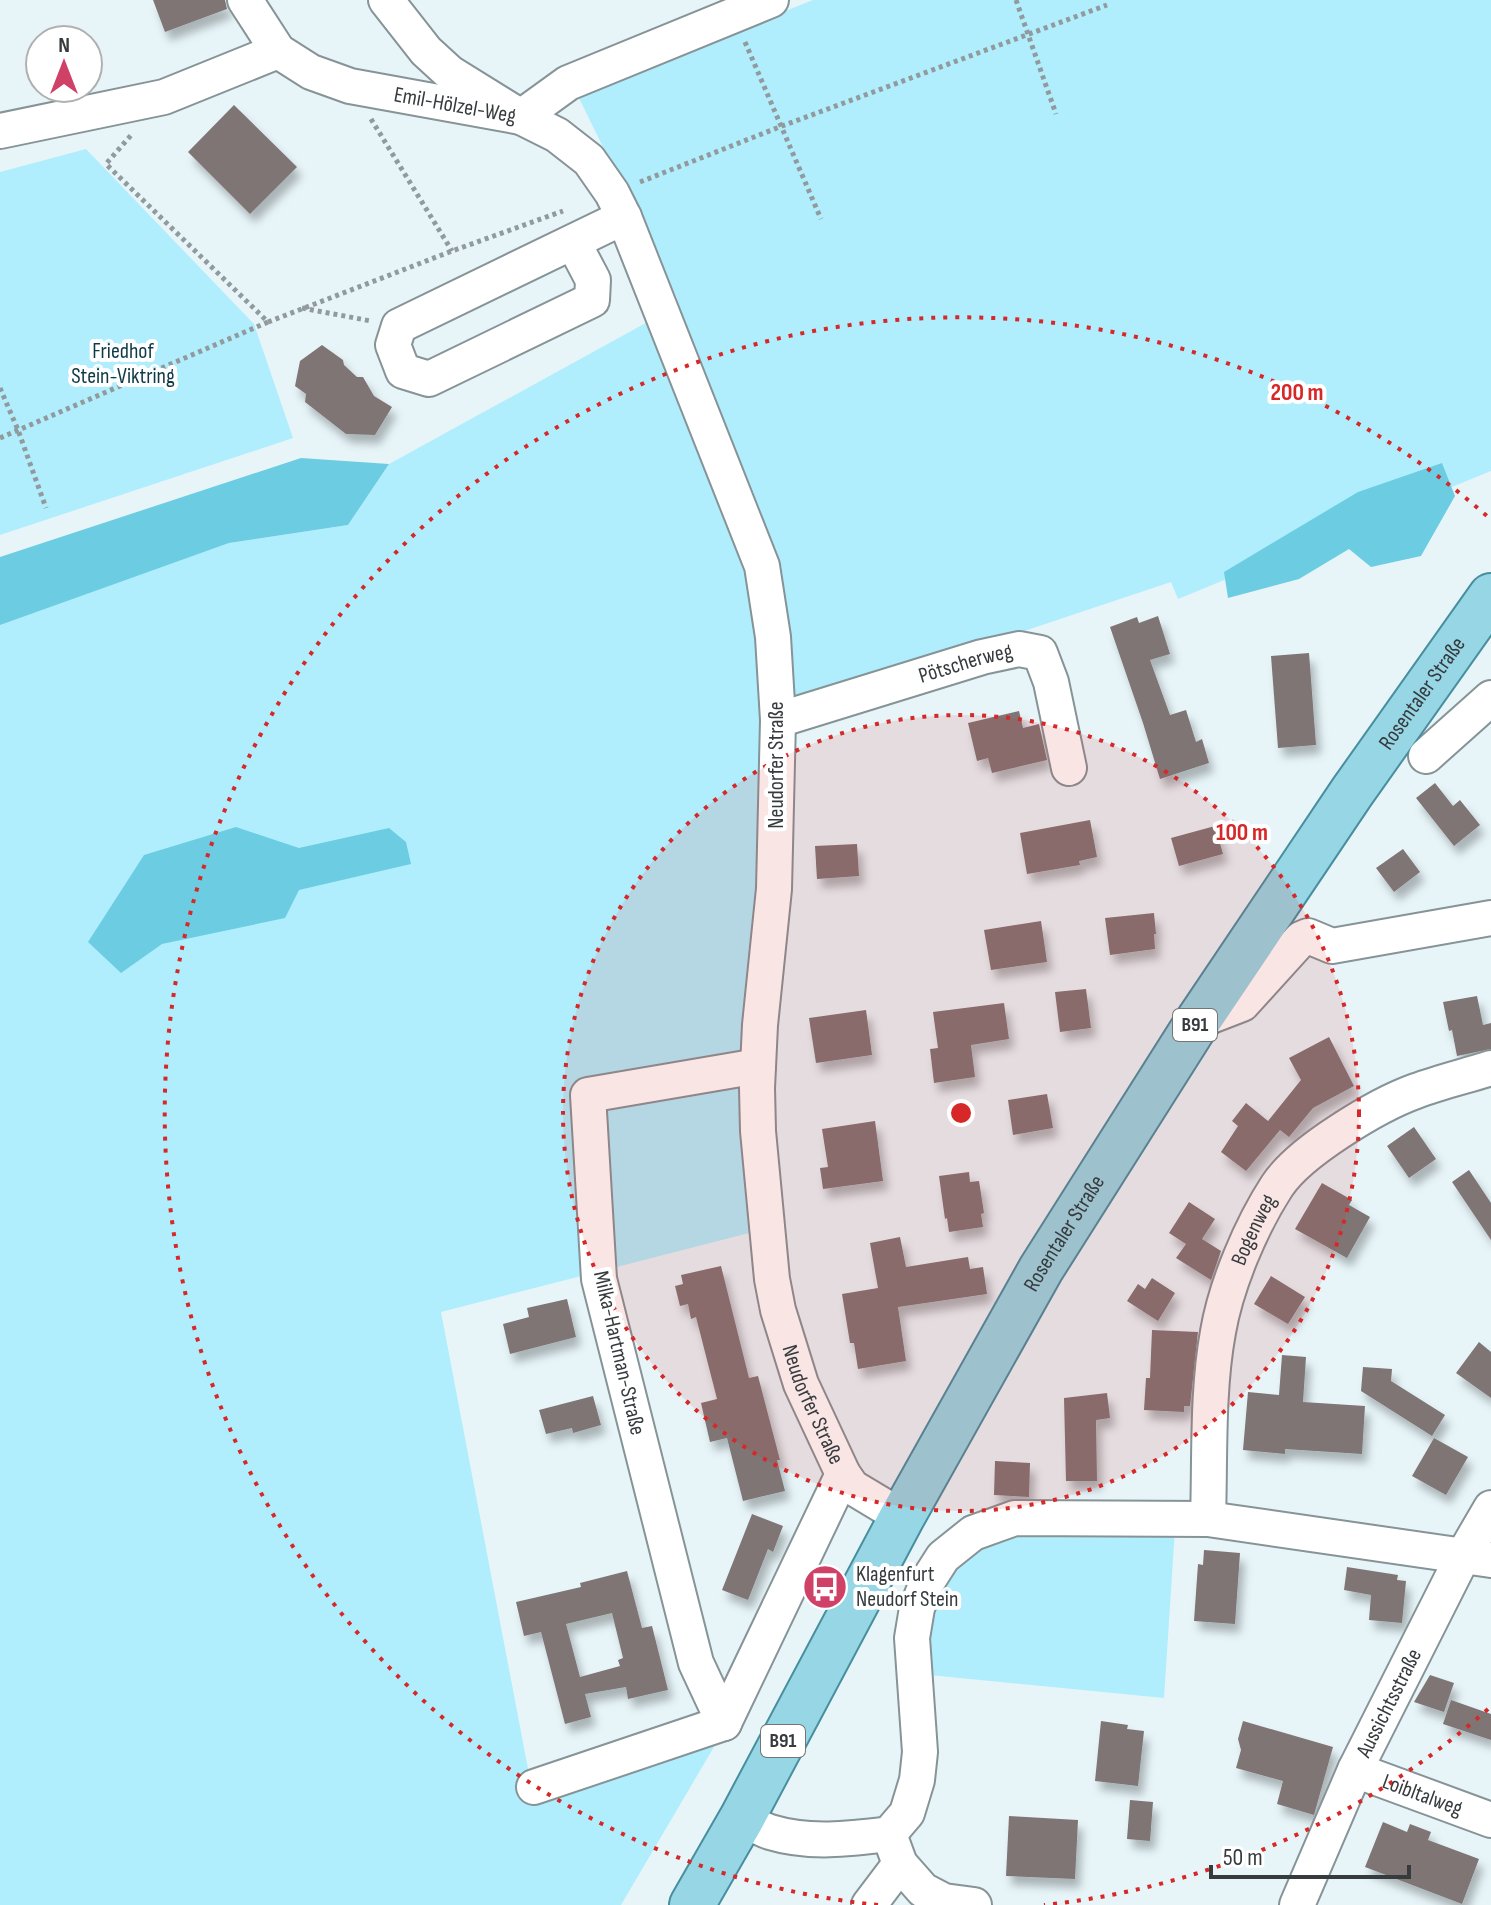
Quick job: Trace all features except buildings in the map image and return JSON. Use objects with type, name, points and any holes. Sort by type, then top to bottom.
[{"type":"main road","name":"Rosentaler Straße","points":[[692,1905],[742,1818],[902,1517],[1041,1269],[1198,1021],[1352,792],[1491,596]]},
{"type":"street","name":"Emil-Hölzel-Weg","points":[[245,0],[278,51],[311,72],[350,86],[521,117],[568,83],[771,0]]},
{"type":"street","points":[[386,0],[426,51],[450,73],[521,117]]},
{"type":"street","points":[[0,131],[164,97],[278,51]]},
{"type":"street","name":"Neudorfer Straße","points":[[521,117],[557,135],[589,160],[618,205],[762,566],[773,637],[778,720],[774,889],[758,1066],[758,1131],[772,1279],[778,1310],[801,1384],[843,1474],[852,1487],[902,1517]]},
{"type":"street","points":[[573,242],[593,280],[592,300],[429,379],[403,371],[393,345],[399,326],[573,242],[618,205]]},
{"type":"street","name":"Pötscherweg","points":[[778,720],[982,657],[1019,649],[1040,653],[1051,682],[1069,768]]},
{"type":"street","points":[[1426,756],[1491,698]]},
{"type":"street","points":[[1198,1021],[1242,1004],[1301,939],[1308,936],[1332,946],[1491,918]]},
{"type":"street","name":"Milka-Hartman-Straße","points":[[724,1723],[696,1663],[599,1279],[588,1095],[758,1066]]},
{"type":"street","name":"Bogenweg","points":[[1208,1519],[1212,1375],[1218,1331],[1230,1284],[1249,1237],[1278,1184],[1338,1132],[1373,1112],[1414,1091],[1491,1068]]},
{"type":"street","name":"Neudorfer Straße","points":[[724,1723],[843,1474]]},
{"type":"street","name":"Aussichtsstraße","points":[[1297,1905],[1355,1770],[1477,1558],[1491,1508]]},
{"type":"street","points":[[869,1905],[894,1849],[917,1780],[920,1752],[912,1638],[917,1608],[927,1582],[943,1557],[973,1533],[1015,1518],[1208,1519],[1477,1558]]},
{"type":"street","points":[[534,1787],[724,1723]]},
{"type":"street","name":"Loibltalweg","points":[[1355,1770],[1491,1820]]},
{"type":"street","points":[[742,1818],[768,1832],[802,1839],[842,1840],[894,1849],[923,1890],[944,1901],[974,1905]]},
{"type":"path","points":[[1016,0],[1056,114]]},
{"type":"path","points":[[0,438],[301,308],[452,251],[618,205],[782,126],[1107,5]]},
{"type":"path","points":[[734,16],[821,219]]},
{"type":"path","points":[[350,86],[452,251]]},
{"type":"path","points":[[164,97],[106,164],[268,322]]},
{"type":"path","points":[[301,308],[399,326]]},
{"type":"path","points":[[0,388],[46,508]]},
{"type":"green space","points":[[813,0],[1491,0],[1491,471],[1178,599],[1171,582],[827,697],[790,696],[681,322],[677,298],[577,94]]},
{"type":"green space","name":"Friedhof Stein-Viktring","points":[[86,149],[254,324],[293,438],[0,535],[0,172]]},
{"type":"green space","points":[[653,319],[753,570],[768,783],[753,1232],[441,1312],[533,1795],[721,1735],[621,1905],[0,1905],[0,624],[229,543],[348,525],[389,464]]},
{"type":"green space","points":[[1175,1529],[1164,1698],[929,1675],[925,1619],[941,1577],[977,1543],[1014,1530]]},
{"type":"shaded area","points":[[301,458],[389,464],[348,525],[229,543],[0,625],[0,557]]},
{"type":"shaded area","points":[[1442,463],[1455,496],[1421,556],[1371,567],[1349,549],[1299,579],[1228,598],[1224,572],[1358,492]]},
{"type":"shaded area","points":[[236,827],[299,848],[389,828],[406,842],[411,864],[299,890],[285,918],[162,944],[121,973],[88,942],[144,855]]},
{"type":"place","name":"Klagenfurt Neudorf Stein","points":[[825,1587]]}]
